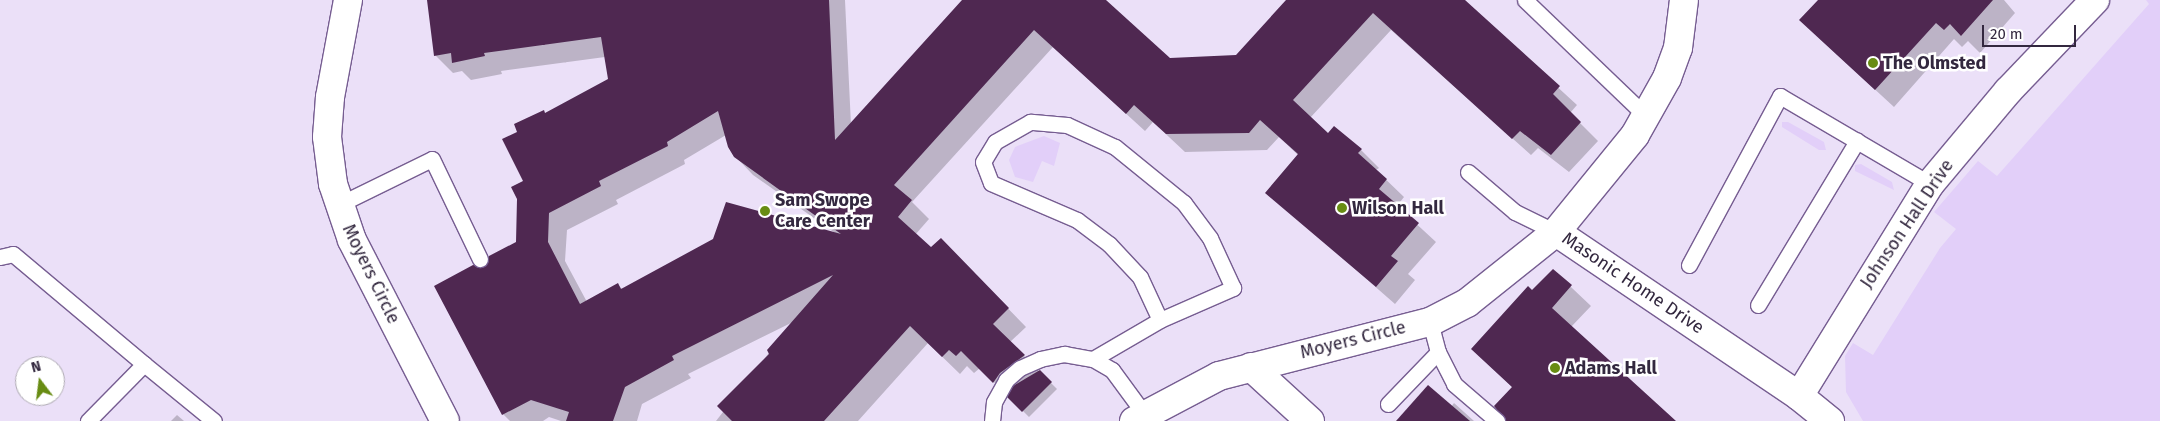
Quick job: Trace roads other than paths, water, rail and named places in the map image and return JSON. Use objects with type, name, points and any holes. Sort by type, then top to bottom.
[{"type":"street","name":"Moyers Circle","points":[[348,0],[330,97],[327,137],[333,184],[352,240],[445,421]]},
{"type":"street","name":"Masonic Home Drive","points":[[1684,0],[1678,48],[1667,78],[1646,116],[1622,153],[1556,232],[1815,413]]},
{"type":"street","name":"Johnson Hall Drive","points":[[1815,413],[1930,184],[2008,91],[2095,0]]},
{"type":"street","name":"Moyers Circle","points":[[1140,418],[1193,388],[1252,367],[1430,322],[1467,303],[1556,232]]},
{"type":"street","points":[[1252,367],[1310,421]]},
{"type":"lane","points":[[1525,0],[1536,6],[1646,116]]},
{"type":"lane","points":[[1690,265],[1780,96],[1930,184]]},
{"type":"lane","points":[[1093,359],[1160,320],[1233,288],[1210,238],[1184,203],[1115,147],[1067,125],[1030,122],[995,142],[982,162],[991,183],[1077,220],[1109,244],[1140,278],[1160,320]]},
{"type":"lane","points":[[1758,305],[1857,141]]},
{"type":"lane","points":[[340,204],[432,159],[480,259]]},
{"type":"lane","points":[[1468,172],[1515,212],[1556,232]]},
{"type":"lane","points":[[0,257],[13,254],[214,421]]},
{"type":"lane","points":[[1430,322],[1438,352],[1454,384],[1497,421]]},
{"type":"lane","points":[[1388,404],[1438,352]]},
{"type":"lane","points":[[992,421],[994,402],[1006,380],[1020,368],[1040,359],[1064,354],[1093,359],[1112,370],[1140,418]]},
{"type":"lane","points":[[88,421],[144,364]]},
{"type":"place","name":"The Olmsted","points":[[1873,63]]},
{"type":"place","name":"Wilson Hall","points":[[1342,208]]},
{"type":"place","name":"Sam Swope Care Center","points":[[765,211]]},
{"type":"place","name":"Adams Hall","points":[[1555,368]]}]
